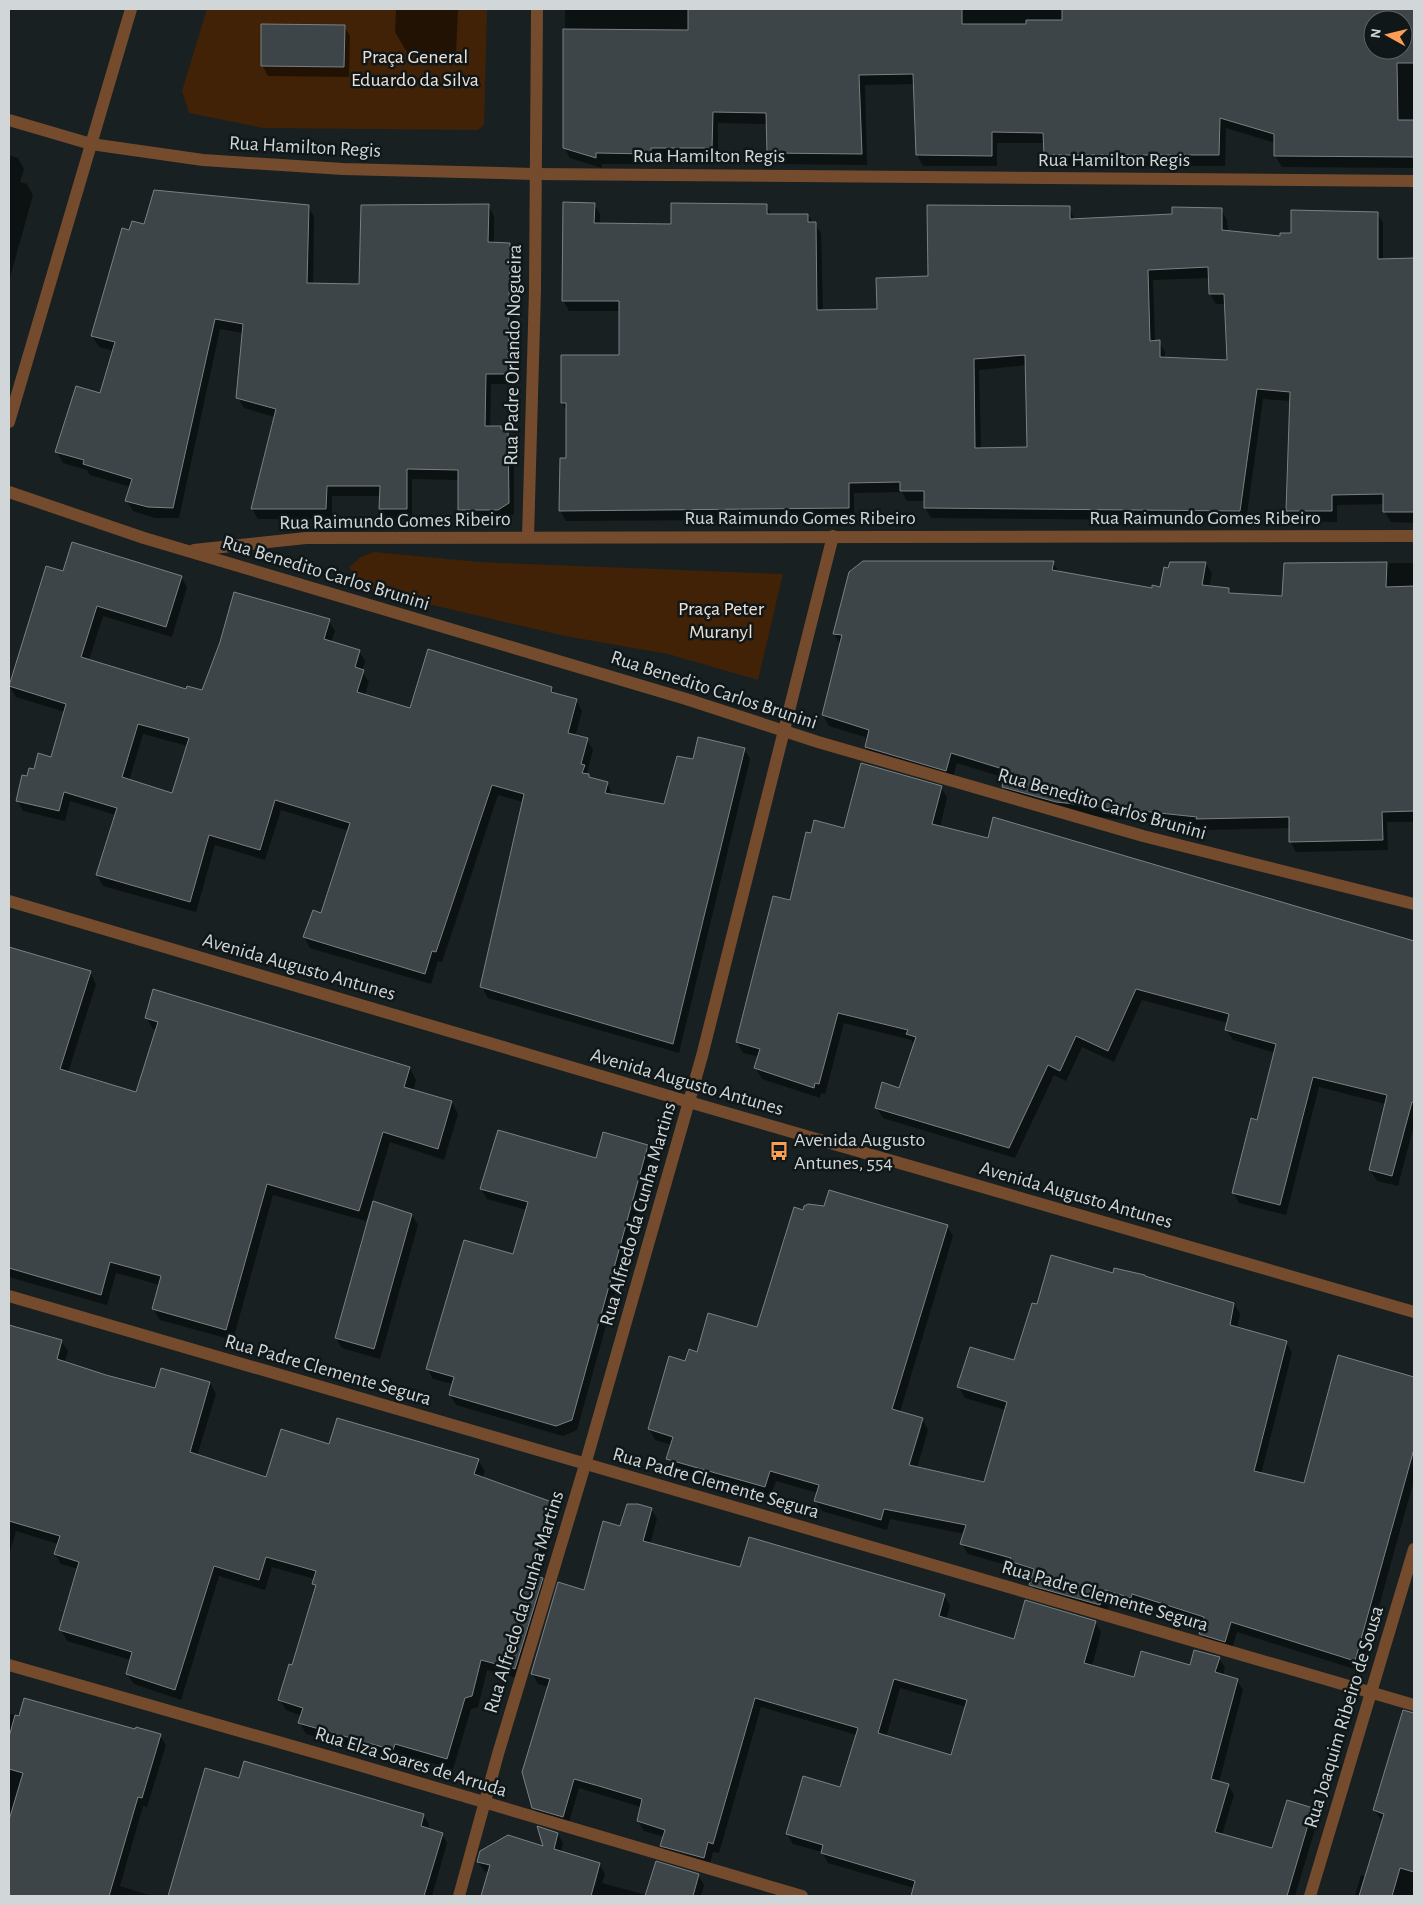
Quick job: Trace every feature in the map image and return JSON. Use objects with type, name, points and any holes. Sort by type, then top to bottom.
[{"type":"street","points":[[9,422],[130,9]]},
{"type":"street","points":[[534,174],[537,9]]},
{"type":"street","name":"Rua Hamilton Regis","points":[[9,120],[90,144],[212,161],[343,169],[534,174],[1414,181]]},
{"type":"street","name":"Rua Padre Orlando Nogueira","points":[[528,537],[534,290],[534,174]]},
{"type":"street","name":"Rua Benedito Carlos Brunini","points":[[9,492],[186,550],[677,696],[783,731],[1143,836],[1414,904]]},
{"type":"street","name":"Rua Alfredo da Cunha Martins","points":[[459,1896],[484,1803],[585,1465],[689,1102],[833,536]]},
{"type":"street","name":"Rua Raimundo Gomes Ribeiro","points":[[186,550],[306,538],[1414,536]]},
{"type":"street","points":[[1400,899],[1414,899]]},
{"type":"street","name":"Avenida Augusto Antunes","points":[[9,901],[689,1102],[1414,1312]]},
{"type":"street","name":"Rua Padre Clemente Segura","points":[[9,1296],[1414,1705]]},
{"type":"street","name":"Rua Joaquim Ribeiro de Sousa","points":[[1310,1896],[1414,1549]]},
{"type":"street","name":"Rua Elza Soares de Arruda","points":[[9,1665],[802,1896]]},
{"type":"green space","name":"Praça General Eduardo da Silva","points":[[207,9],[487,9],[484,125],[478,130],[263,128],[189,113],[182,91]]},
{"type":"green space","name":"Praça Peter Muranyl","points":[[374,552],[479,562],[783,574],[758,680],[668,654],[565,636],[394,596],[363,583],[349,567],[361,557]]},
{"type":"building","points":[[688,9],[962,9],[962,24],[1026,24],[1026,20],[1062,20],[1062,9],[1414,9],[1414,63],[1397,63],[1398,120],[1414,120],[1414,157],[1274,156],[1274,134],[1220,118],[1219,155],[1044,155],[1043,133],[992,132],[992,156],[916,155],[913,74],[859,75],[862,154],[767,153],[766,113],[713,112],[712,148],[651,148],[651,154],[596,153],[596,158],[563,148],[563,29],[688,30]]},
{"type":"building","points":[[261,24],[345,25],[344,67],[261,66]]},
{"type":"building","points":[[154,190],[309,205],[307,283],[359,284],[361,205],[489,204],[488,242],[510,243],[508,374],[486,374],[485,426],[501,426],[501,429],[508,429],[509,503],[498,510],[458,510],[458,470],[407,469],[407,509],[379,509],[380,486],[327,486],[326,509],[251,509],[276,409],[236,398],[243,324],[215,319],[173,508],[148,507],[125,501],[132,479],[83,464],[84,460],[55,452],[76,386],[100,393],[115,342],[91,336],[122,228],[129,230],[132,221],[144,224]]},
{"type":"building","points":[[563,202],[595,203],[594,223],[671,224],[671,203],[767,204],[767,214],[808,214],[808,222],[816,222],[817,310],[877,309],[876,278],[928,276],[927,205],[1070,206],[1070,219],[1172,214],[1172,207],[1222,208],[1222,230],[1280,236],[1280,233],[1291,233],[1291,210],[1378,212],[1378,259],[1414,258],[1414,512],[1383,512],[1383,494],[1332,495],[1332,511],[1286,511],[1290,392],[1257,389],[1240,511],[924,508],[924,491],[900,491],[900,482],[849,483],[849,508],[559,511],[560,458],[566,458],[566,403],[561,403],[561,355],[619,355],[619,301],[562,301]],"holes":[[[1208,267],[1209,294],[1224,294],[1227,360],[1160,357],[1160,340],[1150,341],[1148,270]],[[1025,355],[1027,447],[975,448],[974,359]]]},
{"type":"building","points":[[72,542],[182,576],[166,627],[97,606],[81,657],[186,689],[187,686],[202,690],[220,642],[234,592],[330,619],[324,639],[360,650],[355,667],[364,670],[357,692],[410,708],[428,649],[552,687],[551,692],[577,699],[568,733],[588,738],[581,764],[585,765],[582,773],[608,782],[605,793],[664,804],[677,756],[693,759],[698,737],[745,748],[673,1044],[480,987],[524,794],[492,785],[436,952],[432,951],[425,974],[303,937],[313,910],[321,913],[350,823],[275,800],[260,850],[209,835],[190,902],[96,875],[117,808],[64,792],[59,811],[16,801],[22,775],[27,776],[29,768],[34,769],[38,753],[51,757],[66,704],[9,686],[46,566],[63,571]],"holes":[[[138,724],[189,738],[172,793],[122,777]]]},
{"type":"building","points":[[863,561],[1054,561],[1052,570],[1152,588],[1152,585],[1160,587],[1164,567],[1168,568],[1170,562],[1206,562],[1202,585],[1229,588],[1229,593],[1282,596],[1284,563],[1387,562],[1386,587],[1414,586],[1414,811],[1382,812],[1383,840],[1289,842],[1289,817],[1196,819],[1197,817],[1056,802],[1002,787],[1006,770],[951,753],[946,771],[865,747],[869,730],[822,715],[842,635],[833,634],[849,572]]},
{"type":"building","points":[[861,763],[942,786],[932,824],[988,838],[993,817],[1414,941],[1414,1103],[1412,1102],[1392,1176],[1369,1170],[1387,1095],[1313,1077],[1280,1205],[1232,1193],[1251,1118],[1257,1120],[1276,1044],[1225,1030],[1229,1014],[1136,989],[1108,1051],[1076,1036],[1060,1071],[1048,1065],[1009,1148],[875,1108],[882,1082],[899,1088],[916,1037],[906,1034],[908,1030],[838,1013],[819,1084],[815,1083],[814,1088],[754,1068],[760,1049],[736,1042],[773,896],[790,900],[806,832],[811,833],[814,820],[844,828]]},
{"type":"building","points":[[9,947],[91,971],[60,1069],[136,1092],[158,1022],[145,1018],[153,989],[410,1067],[404,1087],[452,1101],[438,1149],[383,1132],[359,1211],[267,1184],[226,1330],[152,1309],[161,1276],[110,1262],[101,1295],[9,1268]]},
{"type":"building","points":[[498,1130],[596,1158],[603,1132],[648,1145],[572,1420],[556,1426],[449,1395],[454,1377],[426,1369],[464,1240],[513,1254],[528,1202],[480,1189]]},
{"type":"building","points":[[829,1190],[948,1225],[892,1409],[923,1418],[909,1465],[984,1482],[1007,1402],[957,1387],[970,1347],[1014,1360],[1032,1303],[1037,1304],[1051,1255],[1113,1273],[1114,1268],[1145,1275],[1234,1303],[1230,1325],[1287,1341],[1254,1471],[1304,1483],[1338,1355],[1414,1377],[1414,1449],[1355,1661],[1231,1622],[1225,1642],[1199,1634],[1204,1617],[1132,1594],[1131,1598],[1105,1590],[1100,1605],[1029,1585],[1034,1569],[1009,1561],[1011,1558],[960,1544],[966,1525],[884,1509],[881,1520],[814,1501],[819,1485],[770,1471],[765,1487],[666,1459],[673,1437],[648,1429],[669,1356],[685,1361],[689,1349],[697,1352],[708,1313],[757,1327],[794,1207],[803,1210],[804,1206],[808,1204],[824,1206]]},
{"type":"building","points":[[373,1201],[412,1214],[374,1349],[335,1338]]},
{"type":"building","points":[[9,1325],[62,1340],[57,1359],[106,1375],[155,1388],[161,1368],[210,1382],[190,1452],[266,1477],[281,1429],[329,1444],[337,1418],[479,1459],[474,1474],[552,1502],[530,1574],[543,1578],[515,1669],[481,1660],[472,1696],[465,1698],[447,1759],[395,1744],[393,1750],[298,1723],[303,1708],[278,1700],[289,1664],[292,1665],[316,1585],[312,1584],[316,1571],[266,1557],[259,1580],[214,1566],[175,1690],[126,1674],[132,1652],[59,1630],[79,1562],[54,1554],[60,1536],[9,1521]]},
{"type":"building","points":[[627,1504],[638,1504],[652,1508],[643,1541],[740,1567],[749,1537],[945,1594],[939,1616],[1014,1639],[1025,1600],[1096,1621],[1084,1663],[1134,1677],[1141,1651],[1190,1665],[1194,1650],[1220,1657],[1215,1672],[1238,1679],[1211,1779],[1229,1784],[1215,1832],[1272,1848],[1287,1800],[1313,1808],[1287,1896],[911,1896],[915,1881],[821,1853],[823,1845],[786,1834],[803,1776],[840,1787],[858,1728],[755,1698],[713,1844],[708,1842],[704,1858],[660,1846],[665,1830],[637,1821],[642,1799],[599,1786],[574,1779],[563,1817],[532,1808],[522,1772],[550,1679],[531,1674],[558,1582],[584,1590],[603,1521],[620,1526]],"holes":[[[894,1679],[967,1700],[951,1755],[878,1733]]]},
{"type":"building","points":[[24,1698],[135,1729],[136,1727],[161,1734],[142,1798],[138,1797],[109,1896],[9,1896],[9,1820],[23,1773],[9,1769],[9,1737],[15,1715],[19,1716]]},
{"type":"building","points":[[1403,1710],[1414,1713],[1414,1872],[1400,1868],[1392,1896],[1359,1896],[1384,1814],[1373,1810]]},
{"type":"building","points":[[244,1761],[424,1814],[421,1826],[443,1833],[424,1896],[168,1896],[205,1768],[239,1778]]},
{"type":"building","points":[[537,1826],[558,1833],[554,1849],[600,1863],[591,1896],[481,1896],[490,1865],[477,1862],[480,1851],[508,1835],[543,1846]]},
{"type":"building","points":[[656,1861],[699,1874],[693,1896],[645,1896]]},
{"type":"place","name":"Avenida Augusto Antunes, 554","points":[[779,1151]]}]
